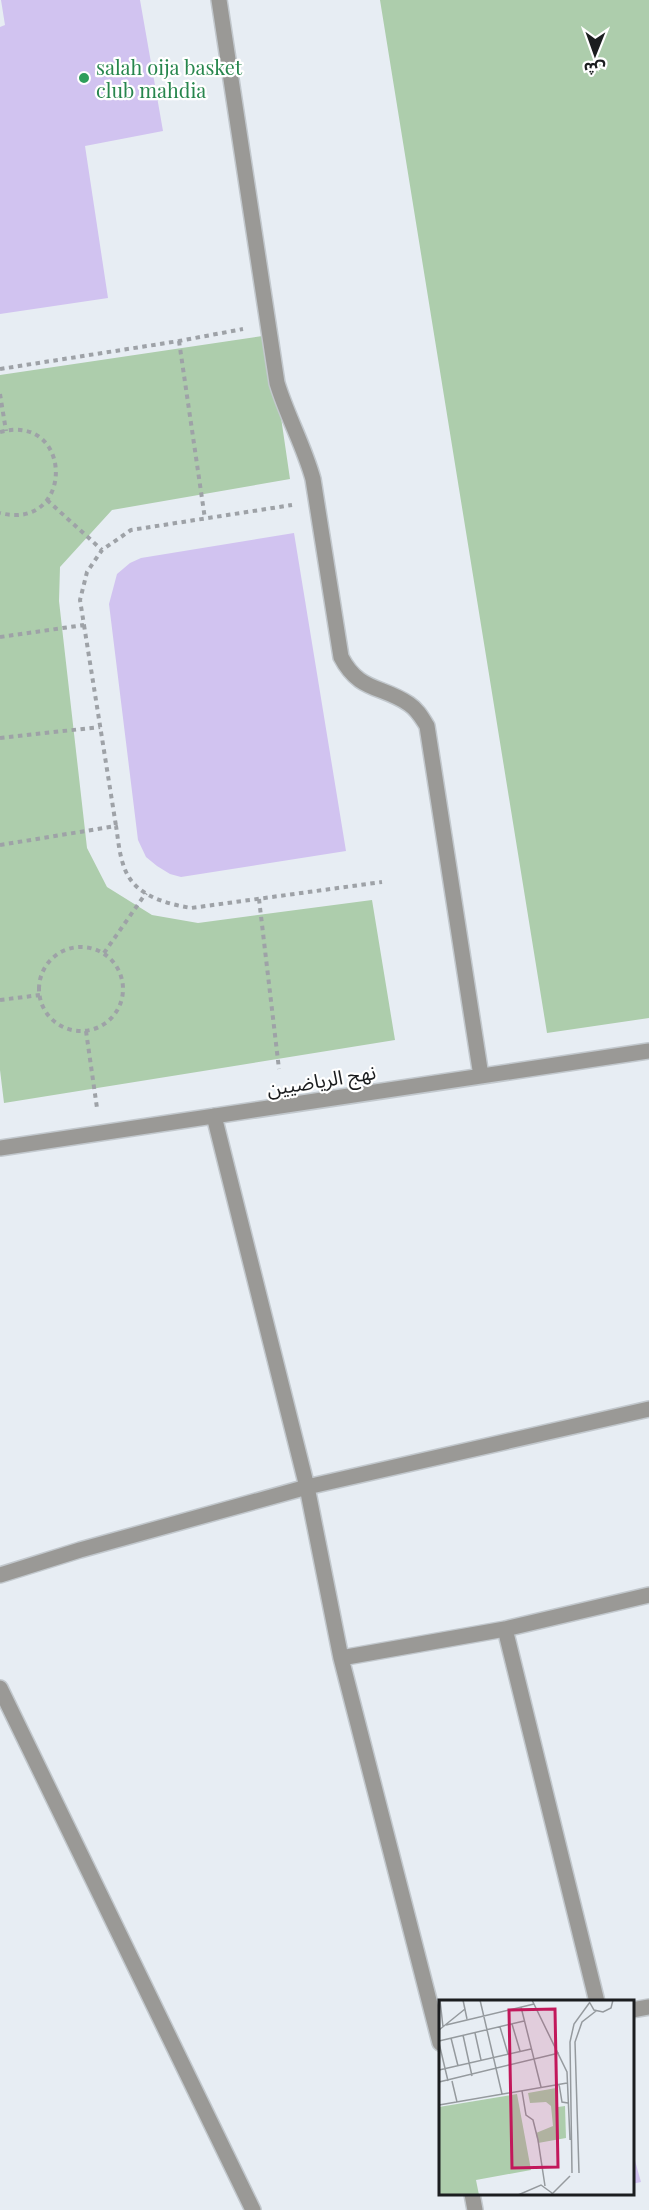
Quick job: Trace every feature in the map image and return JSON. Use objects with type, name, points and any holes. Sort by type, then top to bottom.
[{"type":"street","points":[[219,0],[277,383],[282,402],[307,459],[341,657],[354,677],[363,684],[410,704],[427,726],[481,1076]]},
{"type":"street","name":"نهج الرياضيين","points":[[0,1148],[649,1051]]},
{"type":"street","points":[[214,1116],[307,1487],[341,1658],[439,2035]]},
{"type":"street","points":[[0,1575],[80,1550],[307,1487],[649,1409]]},
{"type":"street","points":[[341,1658],[505,1629],[649,1595]]},
{"type":"street","points":[[505,1629],[597,2000]]},
{"type":"street","points":[[0,1688],[253,2210]]},
{"type":"street","points":[[634,2010],[649,2007]]},
{"type":"street","points":[[471,2195],[475,2210]]},
{"type":"path","points":[[0,369],[179,341],[267,324]]},
{"type":"path","points":[[179,341],[205,519]]},
{"type":"path","points":[[0,394],[6,431]]},
{"type":"path","points":[[0,432],[25,431],[38,436],[55,457],[57,471],[56,484],[41,506],[29,513],[16,515],[0,513]]},
{"type":"path","points":[[47,500],[102,550]]},
{"type":"path","points":[[316,501],[131,530],[102,550],[87,572],[80,600],[116,826],[123,866],[133,882],[146,893],[164,903],[191,908],[382,882]]},
{"type":"path","points":[[0,637],[84,625]]},
{"type":"path","points":[[0,738],[100,728]]},
{"type":"path","points":[[0,845],[116,826]]},
{"type":"path","points":[[104,953],[146,893]]},
{"type":"path","points":[[259,899],[279,1069]]},
{"type":"path","points":[[82,946],[96,948],[104,953],[117,966],[123,979],[124,993],[120,1007],[112,1019],[100,1027],[86,1031],[71,1030],[58,1024],[48,1015],[41,1003],[40,976],[47,964],[56,954],[68,948],[82,946]]},
{"type":"path","points":[[0,1000],[40,995]]},
{"type":"path","points":[[86,1031],[101,1133]]},
{"type":"green space","points":[[380,0],[649,0],[649,1018],[547,1033]]},
{"type":"green space","points":[[269,335],[290,479],[112,510],[60,567],[59,601],[87,848],[107,887],[152,915],[198,923],[372,900],[395,1040],[4,1103],[0,1070],[0,375]]},
{"type":"building","points":[[1,0],[140,0],[163,131],[85,146],[108,298],[0,314],[0,27],[5,25]]},
{"type":"building","points":[[294,533],[346,851],[181,877],[170,874],[146,857],[138,840],[109,604],[117,574],[130,563],[141,558]]},
{"type":"building","points":[[634,2157],[641,2182],[634,2184]]},
{"type":"place","name":"salah oija basket club mahdia","points":[[84,78]]}]
